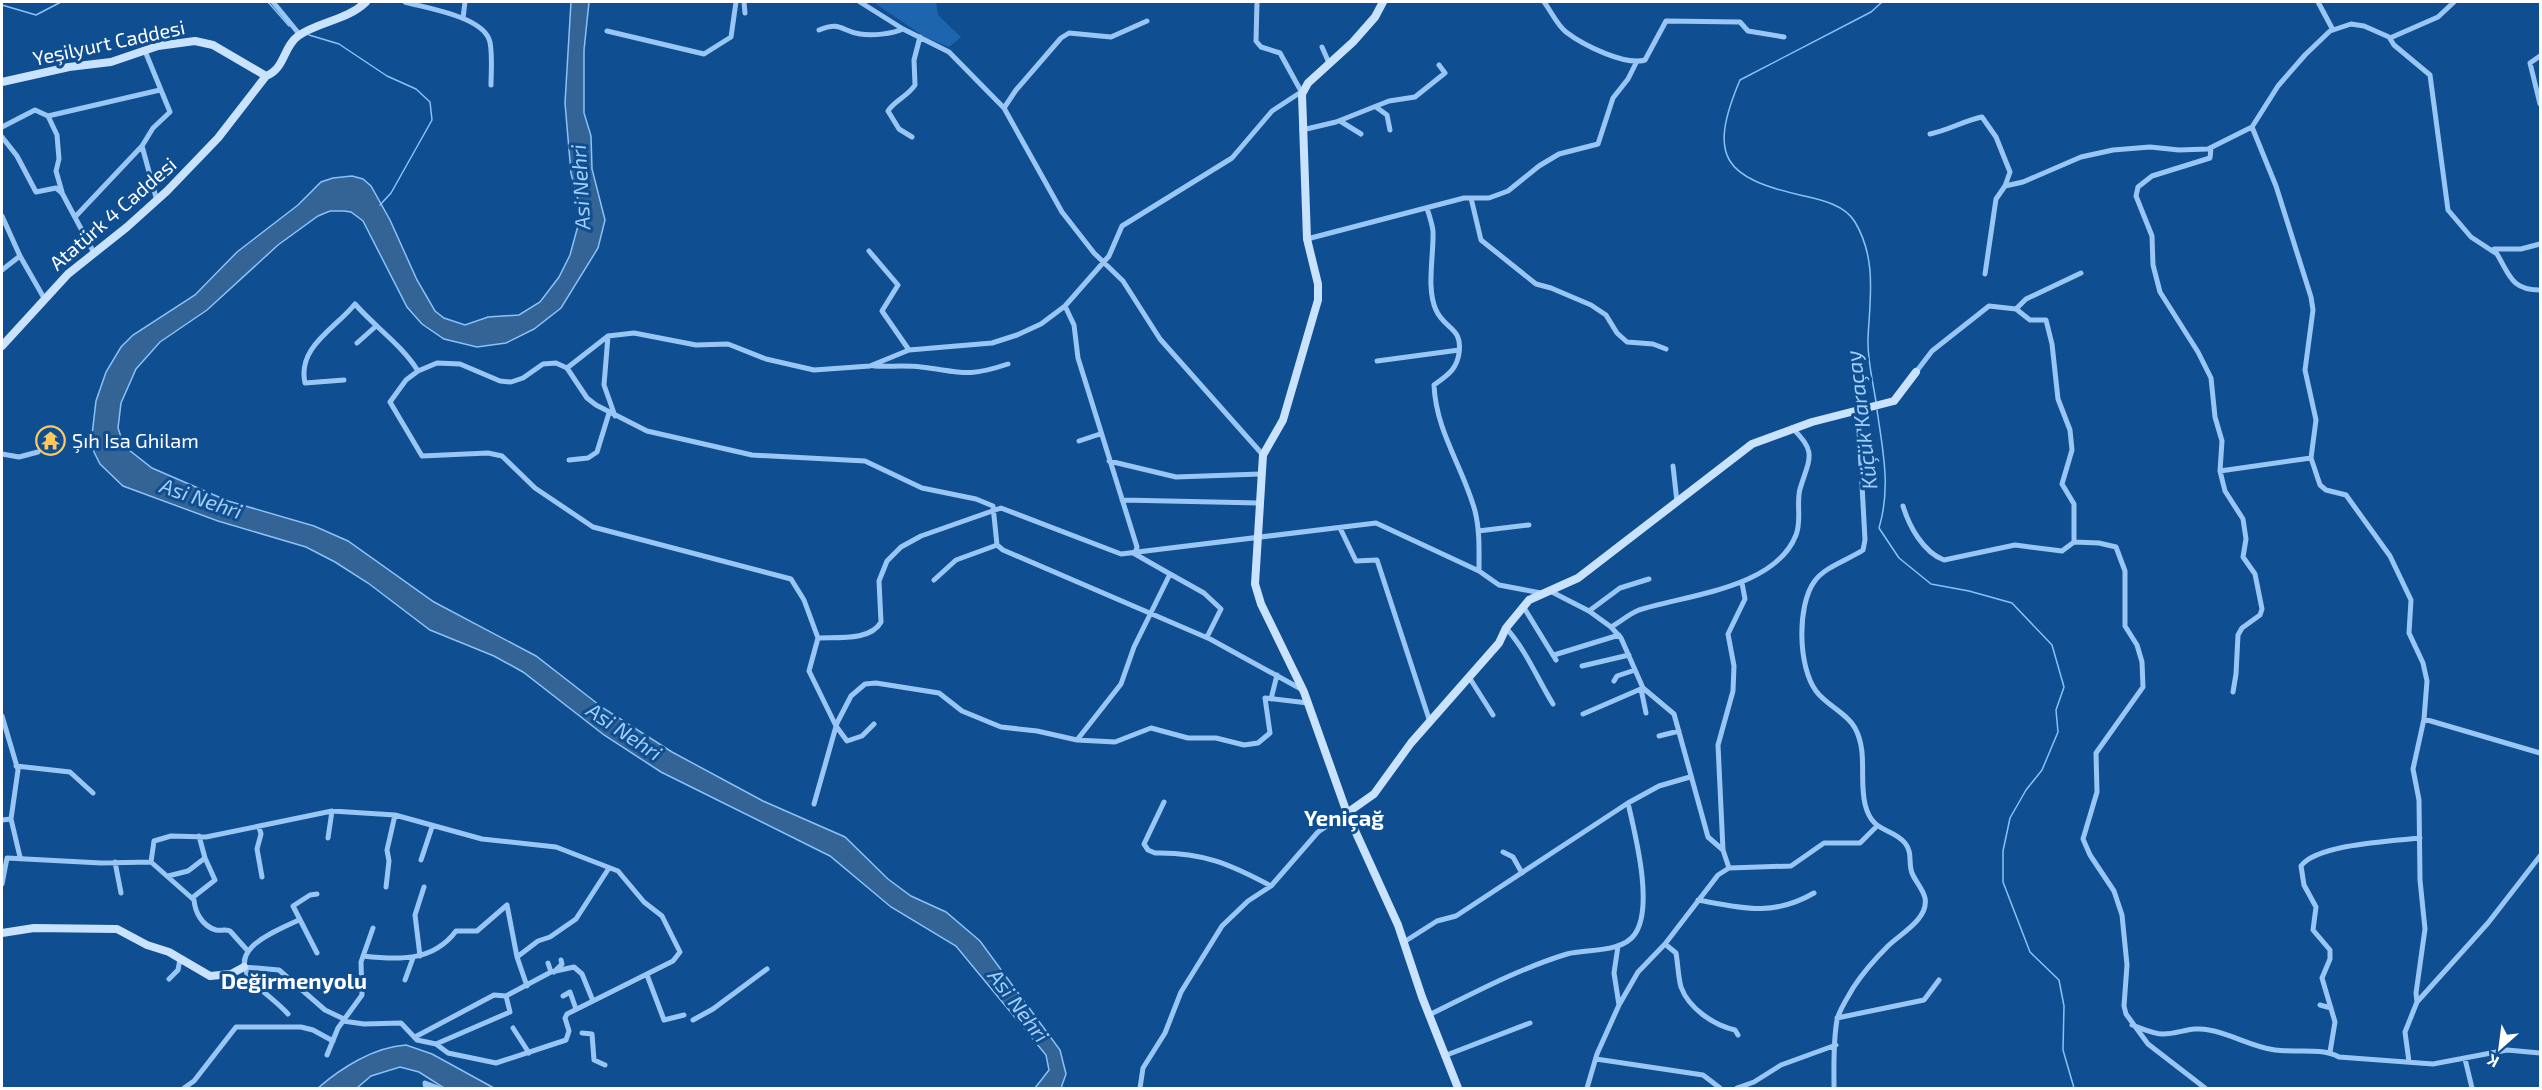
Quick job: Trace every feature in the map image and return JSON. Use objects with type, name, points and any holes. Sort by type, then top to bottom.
[{"type":"street","points":[[273,2],[297,31]]},
{"type":"street","points":[[297,31],[348,15],[366,2]]},
{"type":"street","points":[[405,2],[463,18],[478,26],[489,39],[491,85]]},
{"type":"street","points":[[463,18],[465,2]]},
{"type":"street","points":[[607,31],[704,54],[731,37],[736,2]]},
{"type":"street","points":[[744,2],[745,13]]},
{"type":"street","points":[[860,2],[903,29],[950,52],[1004,108],[1062,212],[1103,262],[1123,281],[1160,339],[1263,455]]},
{"type":"street","points":[[1257,2],[1257,41],[1261,47],[1280,53],[1301,93],[1307,239],[1318,284],[1318,300],[1283,420],[1263,455],[1260,474],[1259,538],[1255,584],[1261,604],[1308,704],[1347,813],[1398,926],[1458,1089]]},
{"type":"street","points":[[870,366],[909,351],[992,343],[1032,328],[1065,306],[1109,256],[1122,226],[1232,158],[1272,111],[1301,93],[1308,83],[1375,17],[1383,2]]},
{"type":"street","points":[[1544,2],[1565,32],[1603,52],[1636,63],[1645,60],[1666,21],[1740,22],[1748,31],[1784,37]]},
{"type":"street","points":[[2318,2],[2333,30]]},
{"type":"street","points":[[2390,38],[2438,17],[2454,2]]},
{"type":"street","points":[[1004,108],[1016,90],[1061,38],[1070,33],[1111,37],[1147,21]]},
{"type":"street","points":[[2005,186],[2023,182],[2081,157],[2113,150],[2150,147],[2179,150],[2211,148],[2252,127],[2289,71],[2333,30],[2351,24],[2364,26],[2390,38],[2394,45],[2430,75],[2448,210],[2471,237],[2498,254]]},
{"type":"street","points":[[819,30],[835,25],[863,34],[891,33],[903,29]]},
{"type":"street","points":[[266,76],[278,69],[297,31]]},
{"type":"street","points":[[912,137],[899,129],[888,111],[892,105],[906,97],[915,85],[914,60],[920,37]]},
{"type":"street","name":"Yeşilyurt Caddesi","points":[[2,82],[111,62],[168,44],[203,42],[222,50],[266,76]]},
{"type":"street","points":[[1322,47],[1329,63]]},
{"type":"street","points":[[75,217],[142,146],[153,129],[170,112],[145,51]]},
{"type":"street","points":[[2541,57],[2530,63],[2530,73],[2541,105]]},
{"type":"street","points":[[1307,239],[1471,198],[1489,198],[1508,191],[1539,166],[1559,154],[1598,144],[1613,98],[1628,79],[1636,63]]},
{"type":"street","points":[[1302,130],[1340,121],[1389,101],[1415,97],[1445,73],[1439,65]]},
{"type":"street","name":"Atatürk 4 Caddesi","points":[[2,346],[68,274],[157,201],[219,138],[266,76]]},
{"type":"street","points":[[2,127],[35,110],[48,116],[160,90]]},
{"type":"street","points":[[1376,107],[1387,115],[1390,130]]},
{"type":"street","points":[[48,116],[57,135],[59,159],[56,171],[62,193],[94,253]]},
{"type":"street","points":[[1930,134],[1949,130],[1962,121],[1982,117],[1996,137],[2010,172],[2005,186],[1996,199],[1985,274]]},
{"type":"street","points":[[1340,121],[1361,134]]},
{"type":"street","points":[[2252,127],[2276,186],[2311,297],[2313,309],[2305,370],[2316,420],[2311,458],[2320,485],[2326,490],[2346,495],[2390,556],[2411,600],[2409,633],[2427,681],[2424,719],[2414,769],[2419,800],[2420,880],[2425,929],[2416,993],[2417,1002]]},
{"type":"street","points":[[2,137],[17,156],[36,192],[56,188],[62,193]]},
{"type":"street","points":[[142,146],[157,201]]},
{"type":"street","points":[[2211,148],[2210,158],[2152,176],[2138,187],[2136,196],[2152,236],[2153,265],[2160,292],[2198,352],[2211,378],[2222,441],[2220,471],[2225,491],[2243,519],[2246,539],[2243,557],[2255,574],[2262,609],[2260,615],[2242,628],[2238,635],[2233,692]]},
{"type":"street","points":[[1471,198],[1481,240],[1536,284],[1591,305],[1606,315],[1617,333],[1627,342],[1653,344],[1666,349]]},
{"type":"street","points":[[1428,208],[1433,229],[1433,297],[1436,311],[1457,333],[1459,350],[1452,373],[1434,385],[1435,399],[1447,446],[1475,512],[1479,571]]},
{"type":"street","points":[[2,216],[20,256],[44,298]]},
{"type":"street","points":[[2541,244],[2521,249],[2494,249],[2514,283],[2525,290],[2541,290]]},
{"type":"street","points":[[869,251],[898,285],[882,311],[909,351]]},
{"type":"street","points":[[2,270],[20,256]]},
{"type":"street","points":[[2016,309],[2026,299],[2081,273]]},
{"type":"street","points":[[344,380],[305,383],[302,370],[310,349],[356,304],[375,327],[408,355],[418,371]]},
{"type":"street","points":[[1065,306],[1074,325],[1078,358],[1100,435],[1137,547],[1134,554]]},
{"type":"street","points":[[1140,1089],[1143,1068],[1165,1033],[1192,971],[1222,926],[1248,902],[1271,886],[1318,832],[1374,794],[1430,722],[1499,643],[1506,628],[1523,606],[1541,594],[1578,578],[1752,444],[1792,428],[1894,401],[1932,351],[1989,306],[2016,309],[2030,320],[2046,320],[2052,344],[2058,399],[2070,430],[2072,450],[2062,483],[2074,504],[2074,542]]},
{"type":"street","points":[[357,343],[375,327]]},
{"type":"street","points":[[567,368],[608,336],[634,333],[696,345],[728,344],[766,359],[814,370],[870,366],[921,367],[957,374],[986,371],[1008,364]]},
{"type":"street","points":[[569,460],[588,458],[597,452],[612,414],[604,386],[608,336]]},
{"type":"street","points":[[1377,362],[1459,350]]},
{"type":"street","points":[[874,724],[862,735],[847,741],[836,726],[809,671],[818,638],[804,600],[791,579],[593,527],[534,488],[502,456],[488,453],[422,456],[390,402],[402,385],[418,371],[448,363],[472,368],[492,378],[511,382],[524,378],[543,364],[556,363],[567,368],[587,398],[612,414],[647,431],[752,455],[865,461],[922,488],[976,499],[993,506],[997,545]]},
{"type":"street","points":[[1834,1089],[1837,1018],[1854,986],[1889,945],[1915,922],[1923,910],[1925,898],[1911,871],[1911,855],[1904,842],[1876,826],[1865,804],[1864,762],[1856,729],[1851,721],[1832,708],[1814,690],[1801,633],[1804,611],[1813,582],[1824,571],[1863,550],[1865,540],[1862,410]]},
{"type":"street","points":[[1611,627],[1637,611],[1742,583],[1777,560],[1796,534],[1800,516],[1798,494],[1810,455],[1807,442],[1792,428]]},
{"type":"street","points":[[1079,441],[1100,435]]},
{"type":"street","points":[[2,454],[20,457],[38,452]]},
{"type":"street","points":[[2220,471],[2311,458]]},
{"type":"street","points":[[1109,461],[1176,477],[1260,474]]},
{"type":"street","points":[[1673,466],[1677,502]]},
{"type":"street","points":[[1122,500],[1259,503]]},
{"type":"street","points":[[1903,506],[1906,517],[1924,545],[1944,560],[2015,545],[2062,551],[2074,542],[2099,543],[2116,547],[2125,571],[2125,626],[2137,645],[2142,662],[2143,687],[2096,753],[2097,792],[2083,840],[2090,855],[2114,891],[2122,915],[2127,981],[2124,1006],[2132,1025],[2167,1061],[2205,1089]]},
{"type":"street","points":[[818,638],[872,632],[879,627],[881,622],[879,581],[887,561],[901,547],[921,536],[1001,508],[1048,524],[1101,548],[1134,554],[1204,593],[1221,609],[1207,637]]},
{"type":"street","points":[[1134,554],[1146,550],[1376,523],[1479,571],[1499,585],[1541,594]]},
{"type":"street","points":[[1478,531],[1529,525]]},
{"type":"street","points":[[1340,528],[1356,561],[1377,560],[1430,722]]},
{"type":"street","points":[[934,580],[956,560],[997,545]]},
{"type":"street","points":[[997,545],[1010,553],[1207,637],[1301,689]]},
{"type":"street","points":[[1077,740],[1121,684],[1134,646],[1170,574]]},
{"type":"street","points":[[1590,611],[1620,588],[1649,579]]},
{"type":"street","points":[[1729,868],[1723,849],[1718,745],[1733,691],[1734,666],[1728,634],[1745,599],[1742,583]]},
{"type":"street","points":[[1550,591],[1590,611],[1619,635],[1642,689],[1646,713]]},
{"type":"street","points":[[1523,606],[1555,658],[1619,635]]},
{"type":"street","points":[[1506,628],[1525,649],[1532,669],[1553,704]]},
{"type":"street","points":[[1582,666],[1629,655]]},
{"type":"street","points":[[1614,681],[1617,676],[1635,670]]},
{"type":"street","points":[[1271,699],[1277,675]]},
{"type":"street","points":[[1469,677],[1493,715]]},
{"type":"street","points":[[814,804],[836,726],[851,696],[861,685],[876,682],[939,693],[962,711],[1001,727],[1037,731],[1077,740],[1115,742],[1151,728],[1188,738],[1216,738],[1244,745],[1258,742],[1270,733],[1265,698],[1308,704]]},
{"type":"street","points":[[1642,689],[1674,714],[1708,837],[1723,849]]},
{"type":"street","points":[[1583,714],[1642,689]]},
{"type":"street","points":[[2,716],[18,771],[11,819],[20,857]]},
{"type":"street","points":[[2424,719],[2541,753]]},
{"type":"street","points":[[1659,736],[1679,731]]},
{"type":"street","points":[[16,766],[70,772],[93,793]]},
{"type":"street","points":[[1404,942],[1437,921],[1456,916],[1628,803],[1659,786],[1690,777]]},
{"type":"street","points":[[1164,802],[1144,844],[1148,850],[1155,853],[1200,855],[1271,886]]},
{"type":"street","points":[[1429,1015],[1530,966],[1568,954],[1617,946],[1635,934],[1643,908],[1638,847],[1628,803]]},
{"type":"street","points":[[328,838],[332,811]]},
{"type":"street","points":[[2,933],[42,928],[117,929],[180,959],[197,970],[214,976],[236,972],[244,967],[279,970],[291,977],[325,1010],[343,1020],[364,1024],[400,1023],[415,1038],[436,1044],[448,1053],[496,1063],[568,1038],[569,1031],[565,1016],[593,1000],[648,975],[676,959],[680,952],[662,916],[644,902],[618,872],[555,847],[482,839],[394,815],[332,811],[206,837],[171,836],[154,841],[151,862]]},
{"type":"street","points":[[386,886],[389,861],[387,850],[394,815]]},
{"type":"street","points":[[2,820],[11,819]]},
{"type":"street","points":[[1587,1089],[1596,1059],[1619,1005],[1638,972],[1665,944],[1718,875],[1729,868],[1791,866],[1824,843],[1860,843],[1876,826]]},
{"type":"street","points":[[259,827],[261,834],[257,849],[262,877]]},
{"type":"street","points":[[421,860],[432,827]]},
{"type":"street","points":[[192,898],[215,880],[205,858],[199,836]]},
{"type":"street","points":[[2330,1052],[2335,1022],[2322,978],[2330,959],[2330,950],[2313,930],[2316,907],[2304,885],[2301,866],[2305,860],[2338,848],[2420,838]]},
{"type":"street","points":[[553,855],[555,847]]},
{"type":"street","points":[[1503,852],[1513,857],[1522,873]]},
{"type":"street","points":[[2409,1062],[2405,1032],[2417,1002],[2488,923],[2541,856]]},
{"type":"street","points":[[2,884],[4,857],[151,862],[192,898],[200,918],[213,929],[230,931],[247,950]]},
{"type":"street","points":[[168,876],[188,871],[205,858]]},
{"type":"street","points":[[115,862],[121,893]]},
{"type":"street","points":[[517,957],[538,941],[550,938],[576,919],[609,868]]},
{"type":"street","points":[[405,980],[416,957],[415,915],[424,887]]},
{"type":"street","points":[[1698,900],[1756,910],[1803,900],[1814,893]]},
{"type":"street","points":[[317,894],[294,905],[298,920],[317,953]]},
{"type":"street","points":[[363,956],[416,957],[431,953],[460,930],[477,931],[507,905],[517,957],[527,986]]},
{"type":"street","points":[[288,1014],[255,983],[244,967],[247,950],[259,938],[298,920]]},
{"type":"street","points":[[327,1055],[343,1020],[362,995],[363,956],[374,928]]},
{"type":"street","points":[[1665,944],[1676,953],[1682,989],[1697,1009],[1719,1026],[1735,1030],[1737,1035]]},
{"type":"street","points":[[1617,946],[1614,973],[1619,1005]]},
{"type":"street","points":[[169,979],[178,970],[180,959]]},
{"type":"street","points":[[415,1038],[494,995],[506,996],[527,986],[553,972],[562,964],[561,960]]},
{"type":"street","points":[[548,963],[553,972]]},
{"type":"street","points":[[553,972],[577,967],[593,1000]]},
{"type":"street","points":[[693,1020],[713,1010],[767,969]]},
{"type":"street","points":[[648,975],[664,1020],[684,1015]]},
{"type":"street","points":[[1837,1018],[1924,1000],[1939,980]]},
{"type":"street","points":[[629,983],[630,990]]},
{"type":"street","points":[[563,996],[570,992],[576,1009]]},
{"type":"street","points":[[436,1044],[510,1012],[506,996]]},
{"type":"street","points":[[2320,1005],[2331,1008]]},
{"type":"street","points":[[1444,1056],[1530,1023]]},
{"type":"street","points":[[2132,1025],[2162,1034],[2194,1027],[2233,1036],[2255,1046],[2277,1050],[2330,1052],[2339,1057],[2433,1064],[2507,1050],[2541,1053]]},
{"type":"street","points":[[184,1089],[194,1081],[236,1027],[301,1027],[313,1030],[333,1041]]},
{"type":"street","points":[[513,1028],[529,1053]]},
{"type":"street","points":[[582,1033],[592,1034],[594,1060],[605,1065]]},
{"type":"street","points":[[1737,1089],[1754,1082],[1781,1065],[1836,1044]]},
{"type":"street","points":[[1596,1059],[1703,1075],[1720,1089]]},
{"type":"street","points":[[2465,1059],[2472,1089]]},
{"type":"street","points":[[426,1089],[425,1083],[438,1089]]},
{"type":"shaded area","points":[[873,2],[936,2],[938,15],[961,37],[949,47],[925,37]]},
{"type":"water","name":"Asi Nehri","points":[[571,2],[589,2],[584,50],[584,113],[591,136],[592,169],[605,220],[598,248],[561,308],[534,329],[506,343],[477,347],[444,339],[422,324],[407,307],[363,221],[351,212],[330,211],[318,216],[278,245],[207,310],[160,342],[136,369],[121,403],[118,428],[124,446],[152,468],[228,501],[314,526],[348,541],[434,602],[536,656],[603,708],[672,752],[763,801],[845,837],[888,879],[911,896],[946,912],[980,941],[1060,1050],[1066,1074],[1061,1088],[1035,1088],[1049,1070],[1046,1055],[956,946],[891,907],[830,856],[661,772],[604,735],[523,672],[494,656],[430,630],[368,583],[335,562],[306,547],[218,521],[123,486],[100,464],[94,452],[92,435],[96,401],[106,372],[121,347],[133,335],[195,295],[237,252],[298,205],[321,182],[352,176],[363,179],[371,186],[390,220],[417,280],[435,311],[444,318],[465,325],[488,317],[519,315],[540,302],[559,277],[570,255],[579,222],[580,208],[571,173],[565,103]]},
{"type":"water","points":[[406,1045],[432,1054],[494,1088],[444,1088],[419,1072],[400,1067],[371,1076],[357,1088],[318,1088],[337,1073],[370,1054]]},
{"type":"waterway","points":[[2,5],[36,15],[61,2]]},
{"type":"waterway","points":[[268,2],[289,26]]},
{"type":"waterway","name":"Küçük Karaçay","points":[[1876,402],[1868,346],[1871,293],[1869,264],[1867,250],[1855,222],[1839,207],[1818,199],[1777,189],[1740,172],[1730,160],[1725,146],[1725,128],[1740,80],[1871,12],[1882,2]]},
{"type":"waterway","points":[[309,35],[339,44],[387,76],[416,89],[430,102],[432,120],[391,193],[380,205]]},
{"type":"waterway","name":"Küçük Karaçay","points":[[1877,410],[1885,484],[1883,513],[1879,528],[1899,558],[1931,584],[1969,591],[2012,603],[2052,645],[2064,687],[2056,710],[2058,732],[2042,770],[2026,790],[2010,818],[2003,851],[2003,882],[2030,952],[2059,980],[2064,1006],[2063,1050],[2074,1088]]},
{"type":"place","name":"Şıh Isa Ghilam","points":[[51,441]]},
{"type":"district","name":"Yeniçağ","points":[[1344,818]]},
{"type":"district","name":"Değirmenyolu","points":[[294,981]]}]
